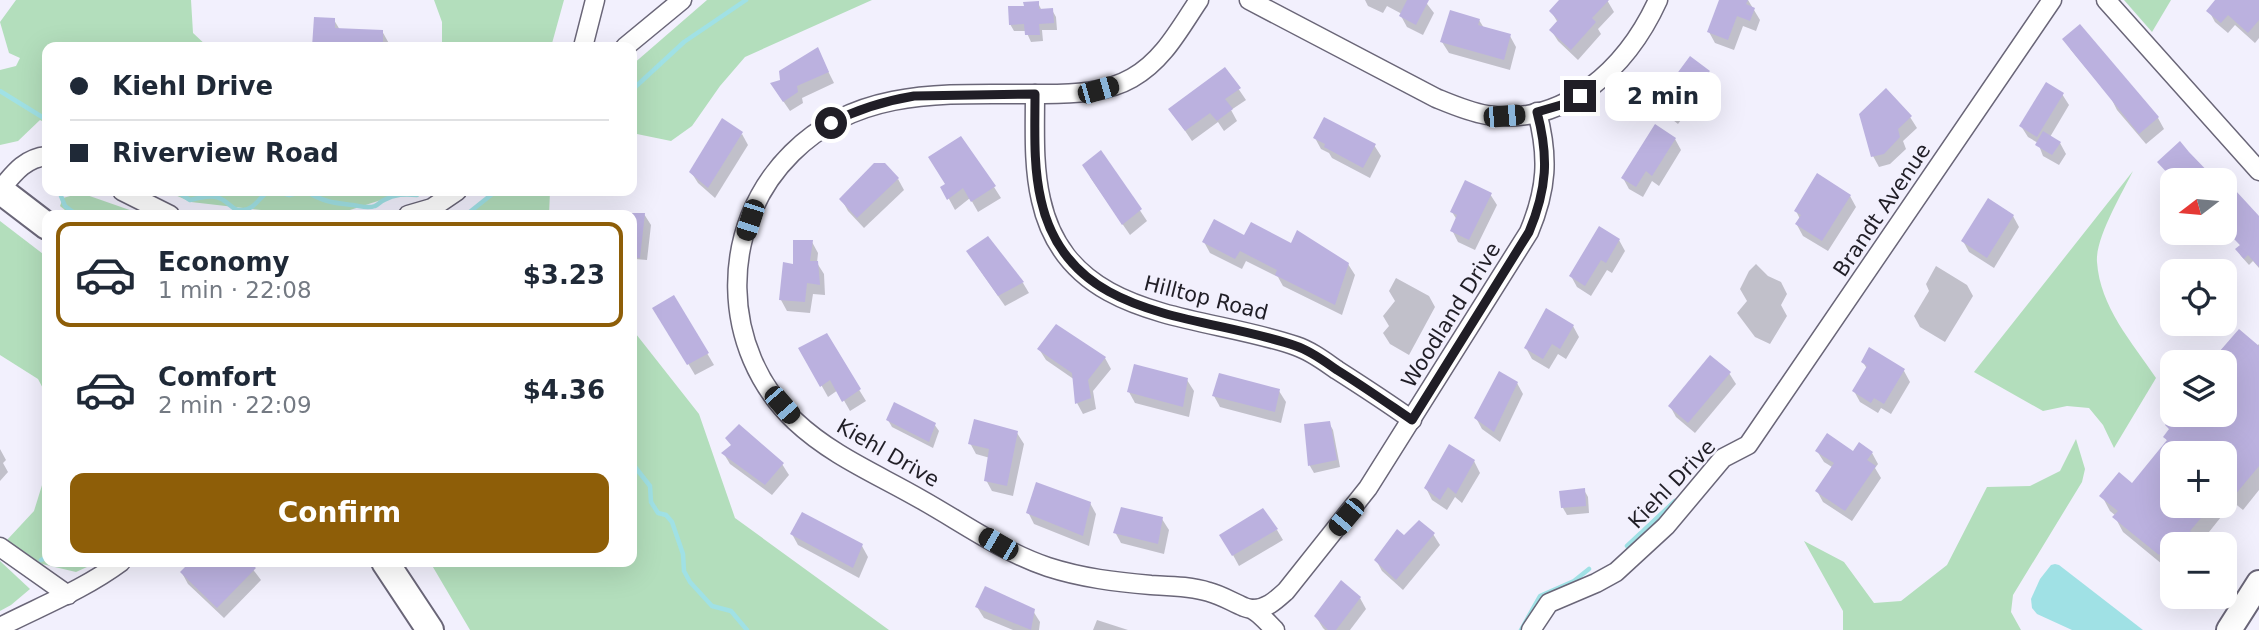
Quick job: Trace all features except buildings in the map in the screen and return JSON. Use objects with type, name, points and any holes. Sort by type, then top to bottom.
[{"type":"main road","points":[[0,190],[42,222]]},
{"type":"main road","points":[[388,567],[430,630]]},
{"type":"main road","points":[[2229,630],[2259,583]]},
{"type":"street","points":[[584,42],[594,0]]},
{"type":"street","points":[[631,42],[682,0]]},
{"type":"street","name":"Kiehl Drive","points":[[1199,0],[1170,44],[1136,76],[1121,84],[1098,90],[914,96],[895,99],[857,110],[816,133],[793,152],[764,190],[750,220],[742,245],[737,277],[737,307],[746,347],[768,390],[795,421],[835,452],[1021,556],[1096,579],[1181,586],[1208,592],[1253,609],[1275,630]]},
{"type":"street","points":[[1249,0],[1436,99],[1468,111],[1504,116],[1537,112],[1561,105],[1597,84],[1631,45],[1658,0]]},
{"type":"street","name":"Brandt Avenue","points":[[1748,445],[2052,0]]},
{"type":"street","points":[[2106,0],[2259,171]]},
{"type":"street","name":"Hilltop Road","points":[[1035,94],[1035,146],[1040,198],[1056,240],[1081,272],[1098,286],[1138,306],[1298,346],[1412,420]]},
{"type":"street","name":"Woodland Drive","points":[[1253,609],[1261,609],[1271,604],[1303,573],[1368,488],[1529,232],[1540,206],[1546,153],[1537,112]]},
{"type":"street","points":[[0,190],[23,164],[42,157]]},
{"type":"street","points":[[132,196],[160,210]]},
{"type":"street","points":[[425,210],[450,196]]},
{"type":"street","name":"Kiehl Drive","points":[[1531,630],[1549,603],[1616,572],[1666,526],[1723,458],[1748,445]]},
{"type":"street","points":[[0,547],[68,595]]},
{"type":"street","points":[[0,627],[68,595],[114,567]]},
{"type":"green space","points":[[16,0],[191,0],[193,33],[203,42],[42,42],[42,121],[40,120],[18,141],[0,145],[0,70],[16,66],[20,58],[9,53],[0,22]]},
{"type":"green space","points":[[434,0],[564,0],[552,42],[442,42],[442,22]]},
{"type":"green space","points":[[707,0],[872,0],[745,57],[720,86],[692,126],[671,141],[637,134],[637,61]]},
{"type":"green space","points":[[2124,0],[2171,0],[2152,32]]},
{"type":"green space","points":[[2133,171],[2100,241],[2097,262],[2099,278],[2111,309],[2156,378],[2114,448],[2103,425],[2089,408],[2067,406],[2043,411],[1974,372]]},
{"type":"green space","points":[[90,196],[130,210],[65,210],[60,206],[63,198]]},
{"type":"green space","points":[[177,196],[393,196],[350,210],[261,210],[191,202]]},
{"type":"green space","points":[[488,196],[550,196],[549,210],[471,210]]},
{"type":"green space","points":[[0,221],[42,253],[42,387],[38,379],[0,355]]},
{"type":"green space","points":[[637,335],[699,414],[735,518],[889,630],[470,630],[433,567],[637,567]]},
{"type":"green space","points":[[2076,439],[2085,469],[2082,482],[2013,595],[2011,612],[2021,630],[1843,630],[1843,611],[1804,541],[1844,562],[1874,603],[1901,601],[1947,565],[1987,487],[2030,486],[2060,471]]},
{"type":"green space","points":[[42,485],[42,564],[7,540],[34,511]]},
{"type":"green space","points":[[0,561],[30,589],[0,611]]},
{"type":"green space","points":[[55,567],[87,567],[76,572]]},
{"type":"water","points":[[2055,564],[2143,630],[2072,630],[2037,614],[2032,608],[2031,599],[2040,579],[2051,565]]},
{"type":"waterway","points":[[637,85],[684,42],[746,0]]},
{"type":"waterway","points":[[0,91],[42,117]]},
{"type":"waterway","points":[[61,196],[65,206],[70,210]]},
{"type":"waterway","points":[[184,196],[190,200],[215,197],[240,210]]},
{"type":"waterway","points":[[240,210],[251,207],[263,196]]},
{"type":"waterway","points":[[315,196],[367,207],[396,196]]},
{"type":"waterway","points":[[472,210],[490,196]]},
{"type":"waterway","points":[[637,469],[650,486],[651,502],[658,513],[666,515],[672,522],[683,554],[684,571],[690,582],[712,606],[731,611],[747,630]]},
{"type":"waterway","points":[[1627,546],[1675,501]]},
{"type":"waterway","points":[[1521,630],[1540,596],[1574,581],[1589,569]]},
{"type":"route","points":[[831,123],[871,105],[914,96],[1035,94],[1035,146],[1040,198],[1056,240],[1081,272],[1116,297],[1138,306],[1298,346],[1376,394],[1412,420],[1529,232],[1540,206],[1546,153],[1537,112],[1580,96]]}]
